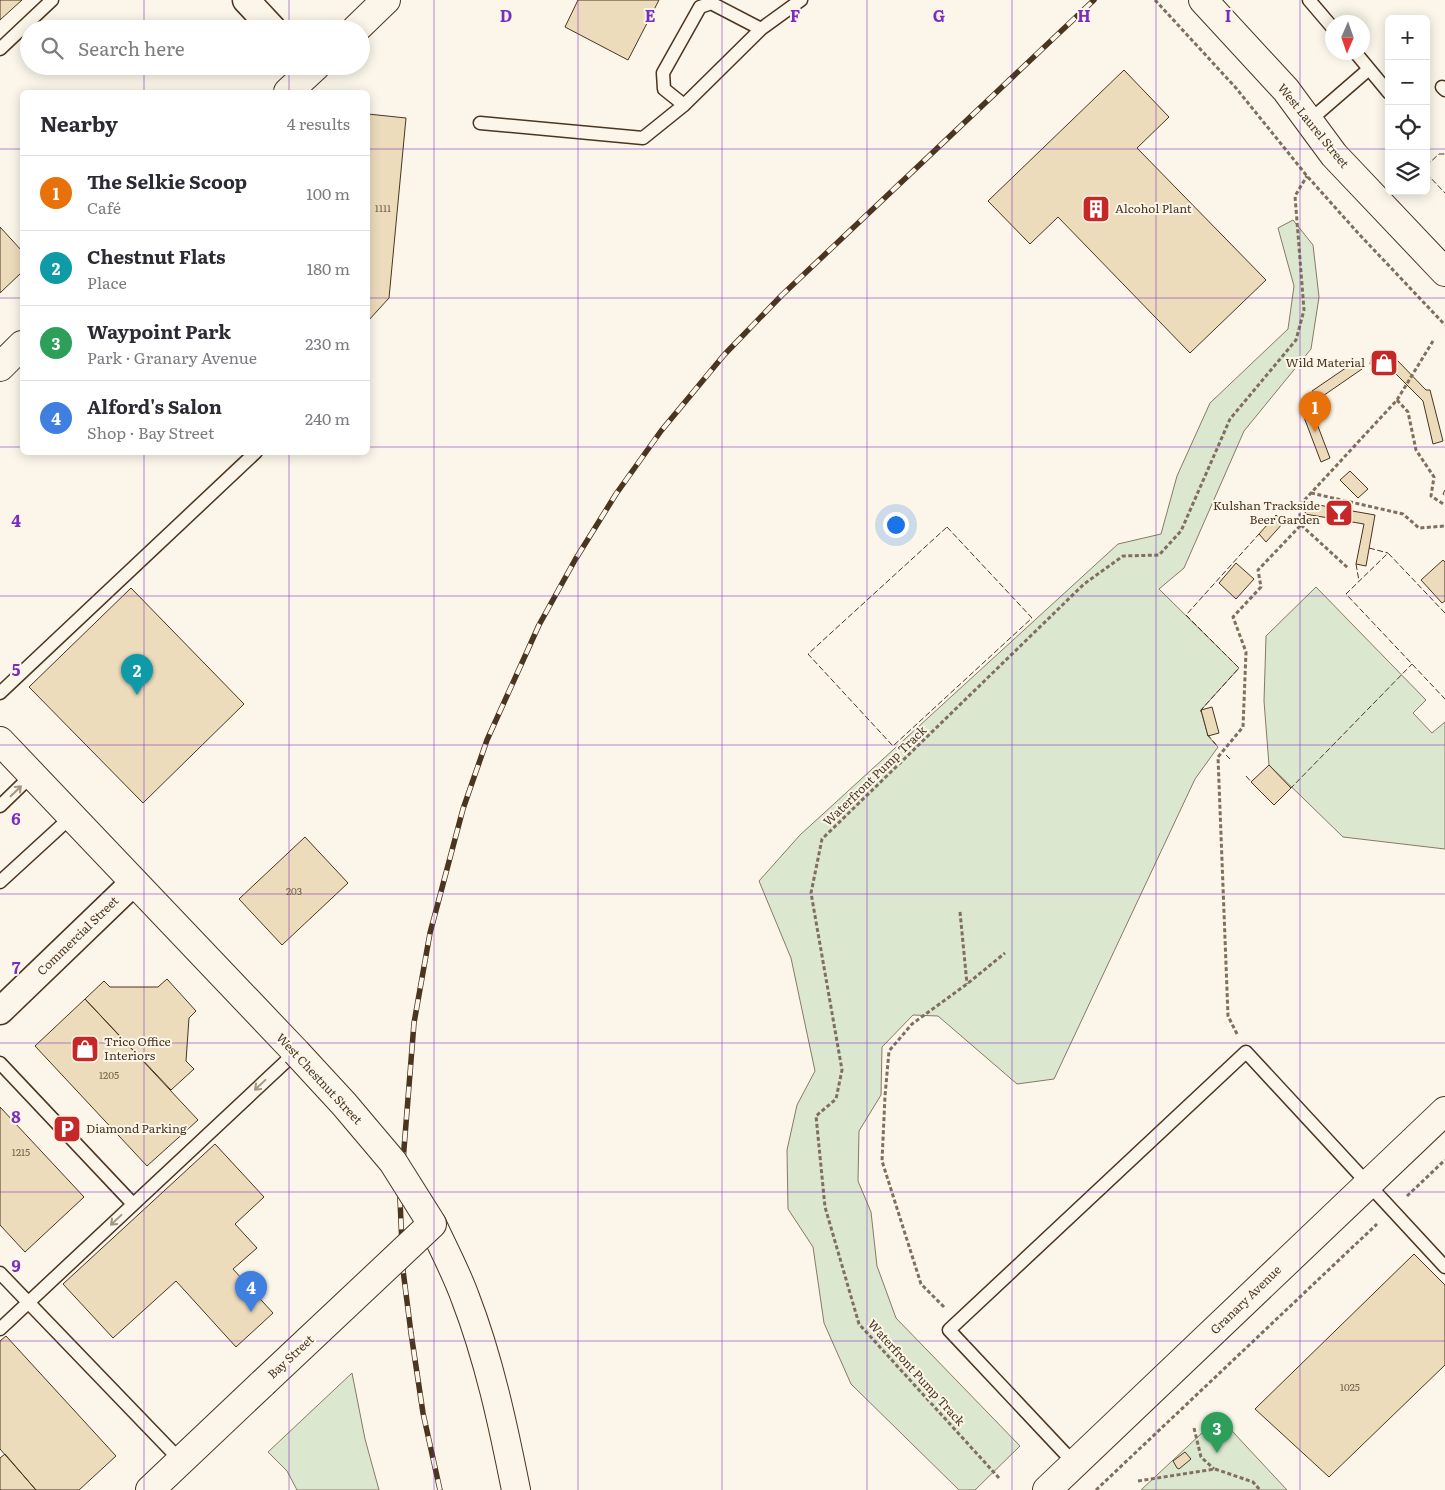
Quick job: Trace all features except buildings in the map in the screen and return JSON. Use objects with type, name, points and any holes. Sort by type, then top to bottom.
[{"type":"street","points":[[246,0],[265,20]]},
{"type":"street","points":[[365,20],[386,0]]},
{"type":"street","name":"West Laurel Street","points":[[1203,0],[1286,90],[1334,155],[1445,272]]},
{"type":"street","points":[[290,90],[304,75]]},
{"type":"street","points":[[0,367],[20,347]]},
{"type":"street","name":"West Chestnut Street","points":[[4,752],[32,775],[296,1052],[344,1104],[393,1162],[432,1224],[465,1297],[489,1370],[506,1436],[516,1490]]},
{"type":"street","name":"Commercial Street","points":[[0,1011],[134,882]]},
{"type":"street","name":"Granary Avenue","points":[[1047,1490],[1445,1111]]},
{"type":"street","name":"Bay Street","points":[[150,1490],[432,1224]]},
{"type":"lane","points":[[31,20],[52,0]]},
{"type":"lane","points":[[480,123],[643,138],[684,105],[761,29],[801,0]]},
{"type":"lane","points":[[1309,0],[1325,19]]},
{"type":"lane","points":[[684,105],[664,89],[663,73],[700,7],[711,3],[761,29]]},
{"type":"lane","points":[[0,49],[20,30]]},
{"type":"lane","points":[[1361,60],[1385,88]]},
{"type":"lane","points":[[1309,121],[1369,69]]},
{"type":"lane","points":[[0,693],[253,455]]},
{"type":"lane","points":[[0,806],[32,775]]},
{"type":"lane","points":[[0,882],[71,816]]},
{"type":"lane","points":[[0,1329],[296,1052]]},
{"type":"lane","points":[[1075,1464],[949,1330],[1246,1052],[1445,1267]]},
{"type":"lane","points":[[0,1063],[133,1204]]},
{"type":"lane","points":[[0,1273],[181,1461]]},
{"type":"path","points":[[1155,0],[1236,88],[1307,176],[1445,325]]},
{"type":"path","name":"Waterfront Pump Track","points":[[999,1478],[859,1324],[825,1207],[816,1116],[836,1099],[842,1070],[811,893],[822,839],[1084,584],[1124,556],[1159,555],[1181,531],[1230,420],[1296,340],[1304,310],[1295,196],[1307,176]]},
{"type":"path","points":[[1348,568],[1301,524],[1298,506],[1397,400],[1433,341]]},
{"type":"path","points":[[1397,400],[1408,412],[1416,450],[1434,477],[1431,496],[1445,505]]},
{"type":"path","points":[[1310,493],[1403,514],[1419,528],[1445,526]]},
{"type":"path","points":[[1246,1052],[1228,1016],[1218,757],[1243,727],[1246,652],[1233,617],[1261,587],[1258,570],[1301,524]]},
{"type":"path","points":[[960,912],[967,984]]},
{"type":"path","points":[[958,1322],[920,1284],[882,1161],[889,1051],[912,1024],[967,984],[1005,953]]},
{"type":"path","points":[[1096,1490],[1445,1160]]},
{"type":"path","points":[[1194,1428],[1201,1457],[1214,1469],[1253,1482],[1260,1490]]},
{"type":"path","points":[[1138,1481],[1214,1469]]},
{"type":"green space","points":[[1293,220],[1313,245],[1319,297],[1311,349],[1244,431],[1184,568],[1159,589],[1239,668],[1201,710],[1208,736],[1218,747],[1195,779],[1054,1079],[1017,1084],[938,1016],[913,1015],[882,1047],[881,1095],[859,1131],[858,1181],[871,1212],[877,1266],[896,1318],[1020,1446],[975,1490],[959,1490],[851,1384],[824,1323],[813,1247],[788,1209],[787,1150],[797,1105],[815,1071],[791,958],[759,881],[800,835],[1118,544],[1161,534],[1177,476],[1210,403],[1288,329],[1294,286],[1278,228]]},
{"type":"green space","points":[[1316,587],[1426,700],[1413,713],[1432,733],[1445,722],[1445,849],[1343,837],[1269,765],[1264,701],[1266,636]]},
{"type":"green space","points":[[352,1373],[365,1439],[379,1490],[297,1490],[287,1471],[268,1452]]},
{"type":"green space","points":[[1219,1417],[1287,1490],[1141,1490]]},
{"type":"railway","points":[[440,1490],[423,1413],[411,1333],[403,1270],[400,1199],[414,1023],[430,933],[463,809],[487,740],[539,625],[575,560],[616,494],[661,431],[724,355],[782,295],[1094,0]]},
{"type":"fence","points":[[1430,162],[1439,154],[1445,154]]},
{"type":"fence","points":[[1430,177],[1445,193]]},
{"type":"fence","points":[[1445,490],[1443,494],[1445,495]]},
{"type":"fence","points":[[947,527],[1032,618],[893,746],[808,654],[947,527]]},
{"type":"fence","points":[[1201,712],[1239,668],[1186,615],[1259,534]]},
{"type":"fence","points":[[1369,548],[1388,553]]},
{"type":"fence","points":[[1445,613],[1388,553],[1346,594],[1445,699]]},
{"type":"fence","points":[[1356,564],[1359,581]]},
{"type":"fence","points":[[1290,789],[1412,664]]},
{"type":"fence","points":[[1207,734],[1218,747]]},
{"type":"fence","points":[[1226,755],[1230,759]]},
{"type":"fence","points":[[1246,776],[1253,784]]},
{"type":"place","name":"Alcohol Plant","points":[[1096,209]]},
{"type":"place","name":"Wild Material","points":[[1384,363]]},
{"type":"place","name":"The Selkie Scoop","points":[[1315,432]]},
{"type":"place","name":"Kulshan Trackside Beer Garden","points":[[1339,513]]},
{"type":"place","name":"Chestnut Flats","points":[[137,695]]},
{"type":"place","name":"Trico Office Interiors","points":[[85,1049]]},
{"type":"place","name":"Diamond Parking","points":[[67,1129]]},
{"type":"place","name":"Alford's Salon","points":[[251,1312]]},
{"type":"place","name":"Waypoint Park","points":[[1217,1453]]}]
